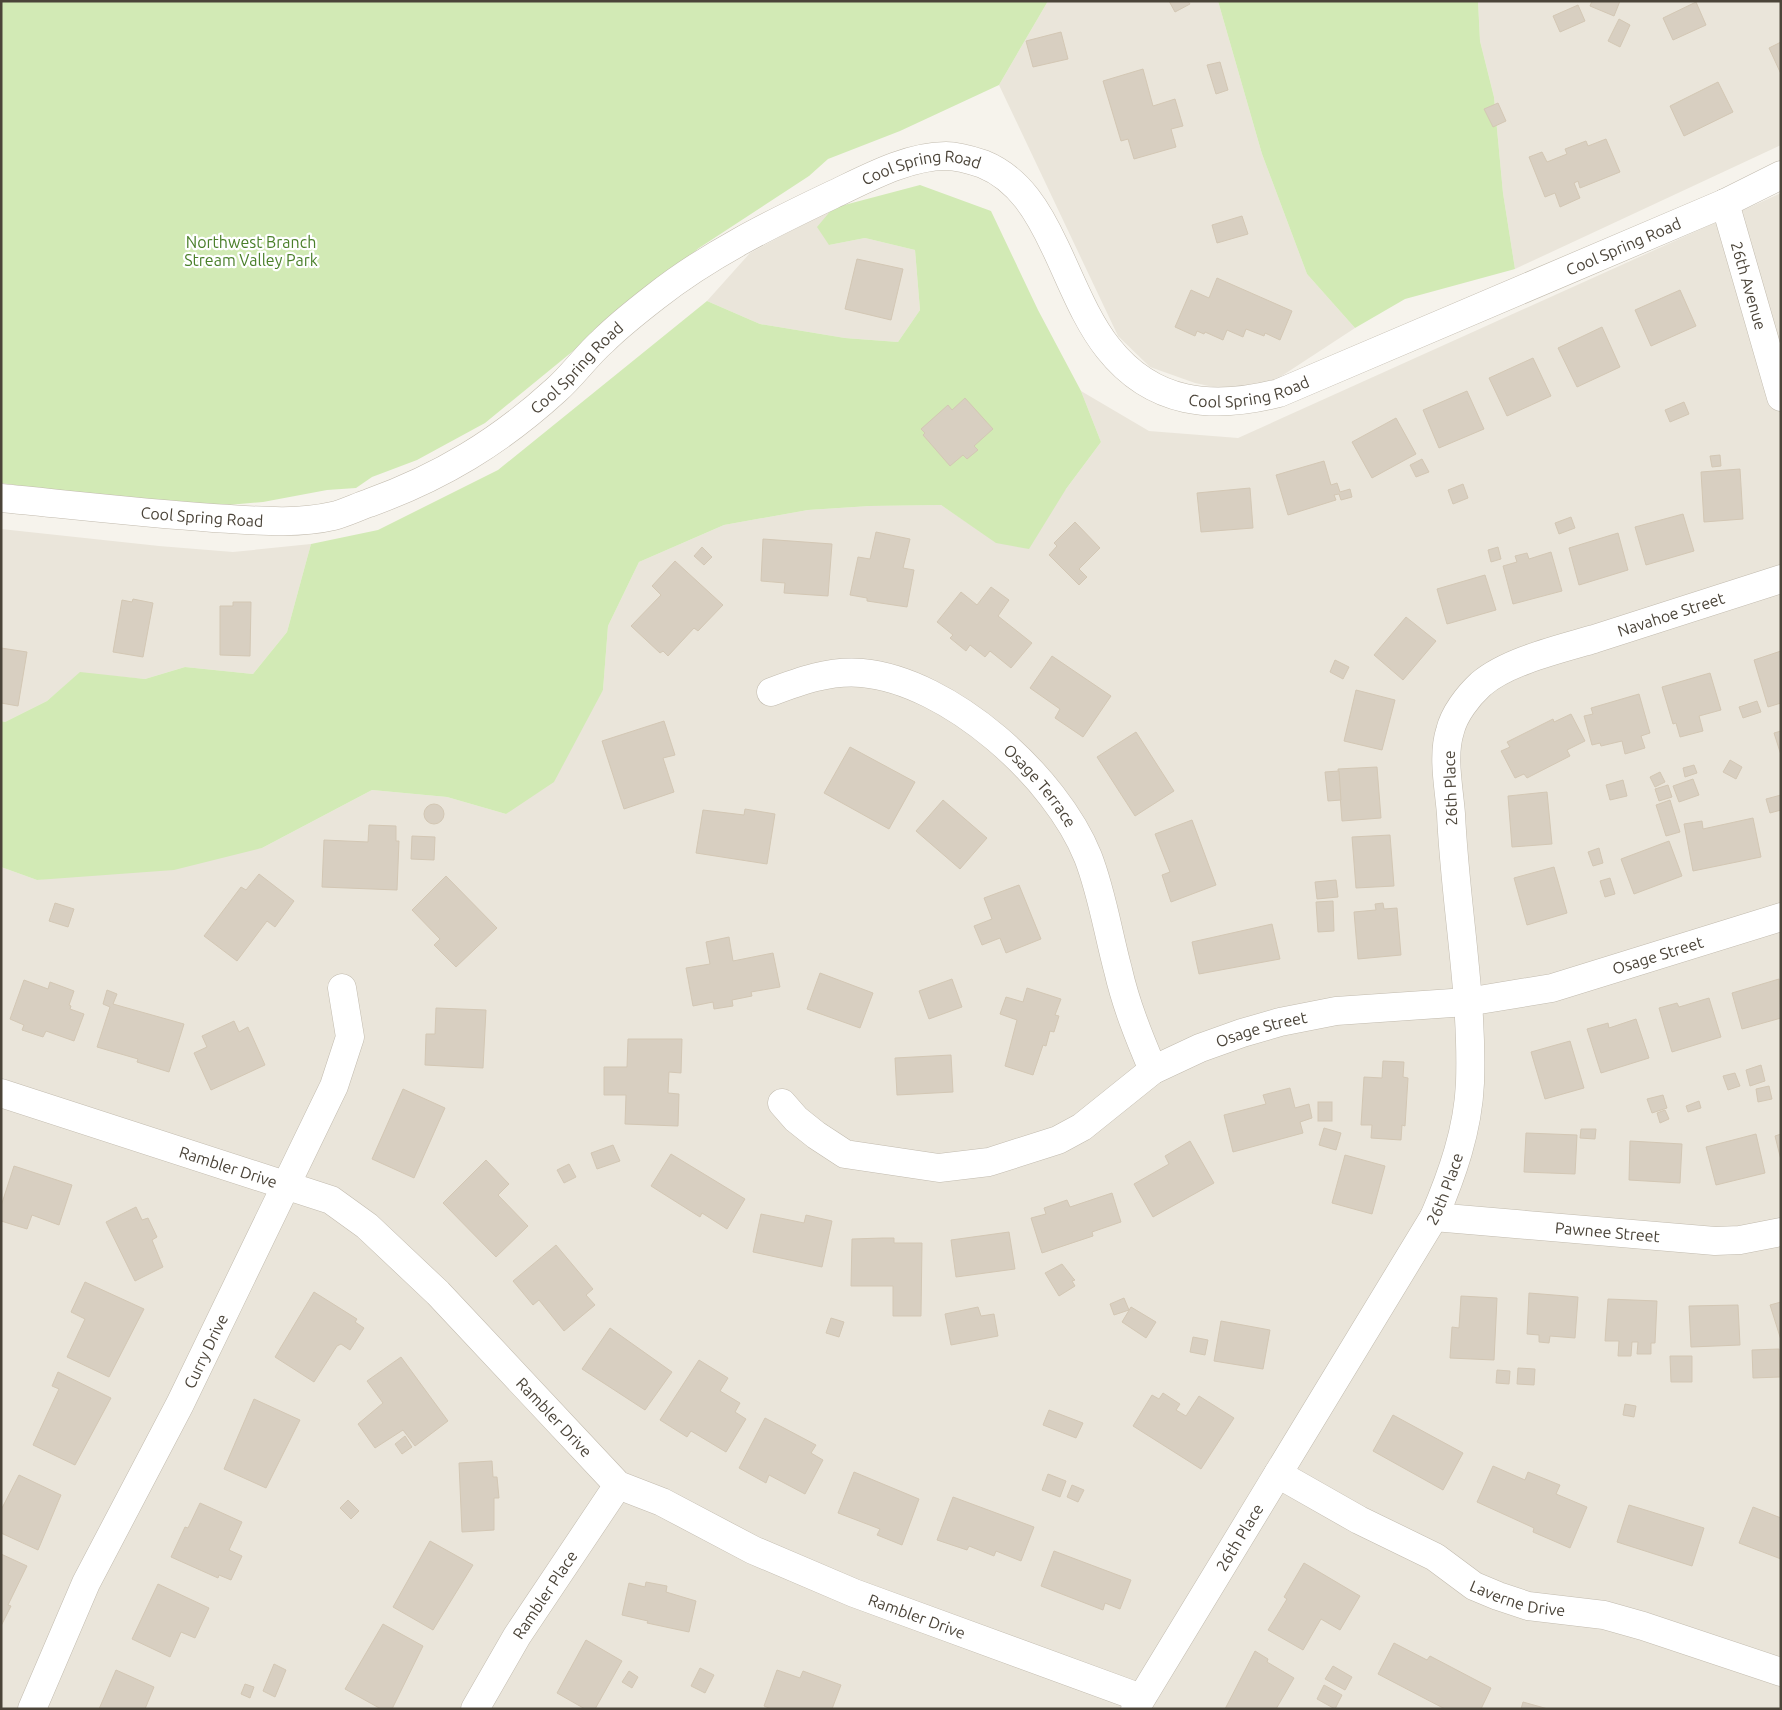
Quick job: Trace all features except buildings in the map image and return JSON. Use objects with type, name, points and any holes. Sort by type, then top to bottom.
[{"type":"street","name":"Cool Spring Road","points":[[1,498],[159,514],[276,522],[332,516],[389,496],[461,462],[506,432],[558,388],[601,342],[658,294],[705,262],[778,220],[862,181],[912,161],[946,156],[971,159],[994,169],[1027,197],[1038,212],[1096,329],[1108,348],[1126,367],[1144,382],[1165,392],[1189,399],[1217,403],[1245,402],[1279,393],[1725,203],[1781,175]]},
{"type":"street","name":"26th Avenue","points":[[1725,203],[1781,397]]},
{"type":"street","name":"Navahoe Street","points":[[1561,649],[1781,579]]},
{"type":"street","name":"26th Place","points":[[1138,1703],[1434,1217],[1453,1171],[1464,1125],[1470,1085],[1467,1002],[1453,857],[1447,749],[1450,730],[1467,700],[1482,683],[1503,671],[1561,649]]},
{"type":"street","name":"Osage Terrace","points":[[771,692],[833,673],[862,673],[883,677],[906,683],[938,697],[967,716],[1014,754],[1053,798],[1088,856],[1130,1013],[1153,1070]]},
{"type":"street","name":"Osage Street","points":[[782,1103],[796,1120],[845,1154],[939,1168],[989,1162],[1058,1140],[1082,1127],[1153,1070],[1200,1048],[1280,1022],[1336,1012],[1467,1002],[1552,988],[1781,917]]},
{"type":"street","name":"Curry Drive","points":[[32,1709],[86,1583],[180,1404],[334,1086],[350,1037],[342,988]]},
{"type":"street","name":"Rambler Drive","points":[[1,1092],[331,1200],[380,1237],[438,1293],[618,1485],[662,1502],[753,1550],[854,1592],[1138,1703]]},
{"type":"street","name":"Pawnee Street","points":[[1434,1217],[1715,1241],[1740,1240],[1781,1232]]},
{"type":"street","name":"Laverne Drive","points":[[1278,1474],[1359,1520],[1434,1557],[1474,1586],[1498,1596],[1528,1606],[1604,1615],[1627,1621],[1781,1672]]},
{"type":"street","name":"Rambler Place","points":[[475,1709],[517,1636],[618,1485]]},
{"type":"shaded area","points":[[1048,1],[1218,1],[1262,154],[1307,274],[1355,328],[1277,379],[1232,391],[1195,383],[1150,367],[1118,336],[999,85]]},
{"type":"shaded area","points":[[1478,1],[1781,1],[1781,145],[1515,269],[1503,193],[1494,97],[1480,41]]},
{"type":"shaded area","points":[[1781,193],[1781,1709],[1,1709],[1,867],[37,880],[262,848],[372,790],[447,797],[506,814],[603,690],[608,626],[639,562],[724,525],[808,510],[870,506],[941,505],[996,542],[1066,489],[1101,442],[1081,391],[1149,431],[1238,438]]},
{"type":"shaded area","points":[[833,208],[829,245],[865,238],[915,250],[920,310],[898,342],[845,338],[760,324],[707,301],[750,253]]},
{"type":"shaded area","points":[[1,529],[233,552],[311,544],[287,632],[253,674],[185,667],[145,679],[80,673],[47,701],[5,722],[1,721]]},
{"type":"green space","name":"Northwest Branch Stream Valley Park","points":[[1,1],[1048,1],[999,85],[900,131],[828,159],[809,176],[699,248],[485,423],[417,460],[372,477],[356,488],[327,490],[263,502],[217,506],[141,503],[1,483]]},
{"type":"green space","points":[[1218,1],[1478,1],[1480,41],[1494,97],[1503,193],[1515,269],[1405,299],[1355,328],[1307,274],[1262,154]]},
{"type":"green space","points":[[920,185],[991,211],[1038,310],[1081,391],[1101,442],[1066,489],[1029,549],[996,543],[941,505],[870,506],[808,510],[724,525],[639,562],[608,626],[603,690],[554,782],[506,814],[447,797],[372,790],[262,848],[174,870],[37,880],[1,867],[1,721],[5,722],[47,701],[80,672],[145,679],[185,667],[253,674],[287,632],[311,544],[378,530],[498,470],[707,301],[760,324],[845,338],[898,342],[920,310],[915,250],[865,238],[829,245],[817,227],[833,208]]}]
